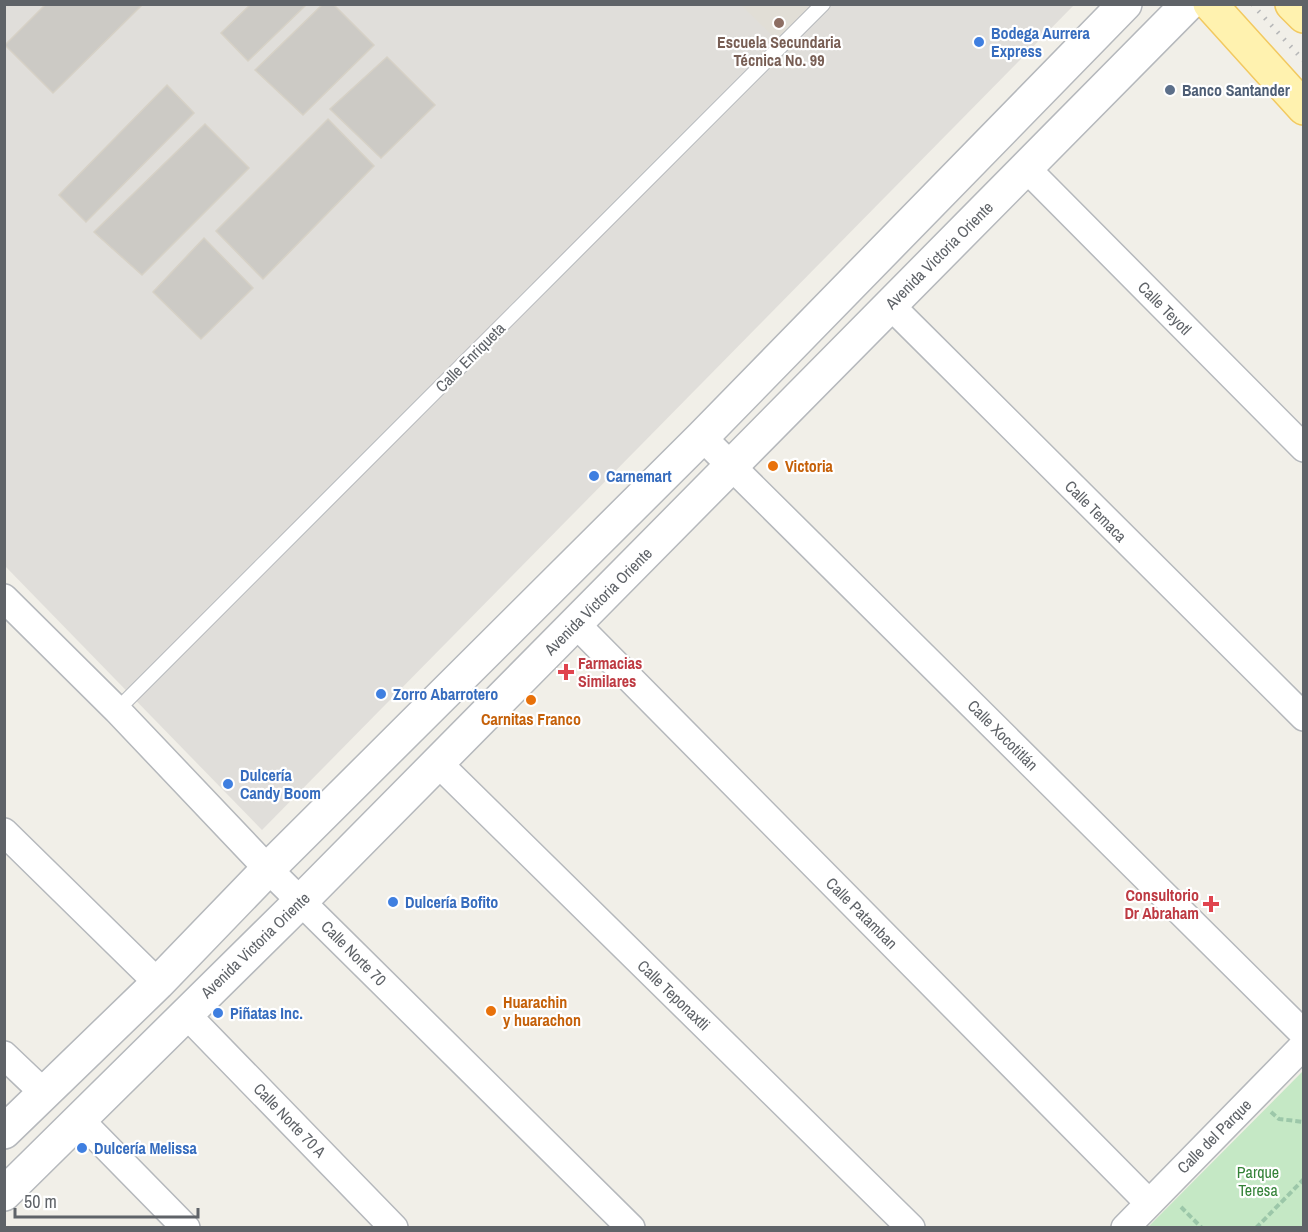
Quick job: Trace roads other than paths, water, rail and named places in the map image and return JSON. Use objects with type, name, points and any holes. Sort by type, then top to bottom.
[{"type":"main road","points":[[1210,4],[1304,108]]},
{"type":"main road","points":[[1292,4],[1304,16]]},
{"type":"street","points":[[4,1132],[158,983],[268,868],[702,437],[1125,4]]},
{"type":"street","name":"Avenida Victoria Oriente","points":[[4,1194],[301,901],[1188,4]]},
{"type":"street","name":"Calle Teyotl","points":[[1026,168],[1304,448]]},
{"type":"street","name":"Calle Temaca","points":[[889,304],[1304,717]]},
{"type":"street","name":"Calle Xocotitlán","points":[[702,437],[1304,1034]]},
{"type":"street","name":"Calle Norte 70","points":[[4,598],[117,710],[268,868],[631,1227]]},
{"type":"street","name":"Calle Patamban","points":[[576,624],[1148,1202]]},
{"type":"street","name":"Calle Teponaxtli","points":[[437,762],[910,1227]]},
{"type":"street","points":[[4,832],[158,983]]},
{"type":"street","name":"Calle Norte 70 A","points":[[185,1013],[394,1227]]},
{"type":"street","name":"Calle del Parque","points":[[1125,1227],[1304,1045]]},
{"type":"street","points":[[4,1055],[44,1093]]},
{"type":"street","points":[[79,1119],[186,1227]]},
{"type":"lane","name":"Calle Enriqueta","points":[[117,710],[823,4]]},
{"type":"railway","points":[[1252,4],[1304,61]]},
{"type":"place","name":"Escuela Secundaria Técnica No. 99","points":[[779,23]]},
{"type":"place","name":"Bodega Aurrera Express","points":[[979,42]]},
{"type":"place","name":"Banco Santander","points":[[1170,90]]},
{"type":"place","name":"Victoria","points":[[773,466]]},
{"type":"place","name":"Carnemart","points":[[594,476]]},
{"type":"place","name":"Farmacias Similares","points":[[566,672]]},
{"type":"place","name":"Zorro Abarrotero","points":[[381,694]]},
{"type":"place","name":"Carnitas Franco","points":[[531,700]]},
{"type":"place","name":"Dulcería Candy Boom","points":[[228,784]]},
{"type":"place","name":"Dulcería Bofito","points":[[393,902]]},
{"type":"place","name":"Consultorio Dr Abraham","points":[[1211,904]]},
{"type":"place","name":"Huarachin y huarachon","points":[[491,1011]]},
{"type":"place","name":"Piñatas Inc.","points":[[218,1013]]},
{"type":"place","name":"Dulcería Melissa","points":[[82,1148]]},
{"type":"park label","name":"Parque Teresa","points":[[1258,1181]]}]
